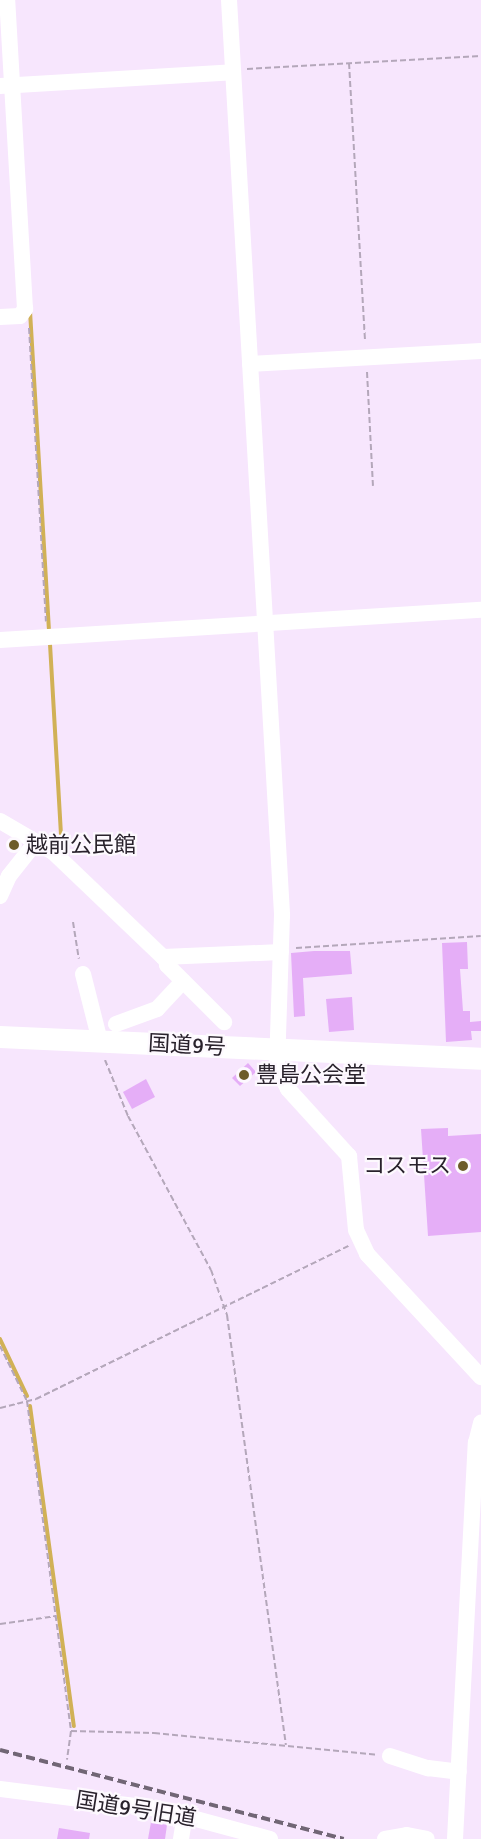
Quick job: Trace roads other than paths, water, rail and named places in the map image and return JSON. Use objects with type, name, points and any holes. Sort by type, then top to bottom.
[{"type":"highway","name":"国道9号","points":[[0,1036],[481,1059]]},
{"type":"street","points":[[0,317],[24,313],[6,86],[7,0]]},
{"type":"street","points":[[229,0],[266,624],[281,950],[277,1068],[288,1089],[349,1156],[359,1241],[403,1294],[481,1377]]},
{"type":"street","points":[[6,86],[233,71]]},
{"type":"street","points":[[250,364],[481,351]]},
{"type":"street","points":[[0,640],[481,610]]},
{"type":"street","points":[[0,820],[36,842],[84,879],[166,958],[183,981],[224,1022]]},
{"type":"street","points":[[0,897],[9,876],[36,842]]},
{"type":"street","points":[[166,958],[281,950]]},
{"type":"street","points":[[83,974],[100,1041]]},
{"type":"street","points":[[116,1024],[157,1008],[183,981]]},
{"type":"street","points":[[455,1839],[476,1443],[481,1423]]},
{"type":"street","points":[[390,1756],[428,1768],[459,1772]]},
{"type":"street","name":"国道9号旧道","points":[[0,1789],[185,1814],[270,1839]]},
{"type":"street","points":[[181,1839],[185,1814]]},
{"type":"street","points":[[385,1839],[399,1835],[427,1839]]},
{"type":"waterway","points":[[30,311],[49,628]]},
{"type":"waterway","points":[[50,644],[62,850]]},
{"type":"waterway","points":[[0,1339],[27,1396]]},
{"type":"waterway","points":[[30,1406],[74,1726]]},
{"type":"railway","points":[[0,1750],[344,1839]]},
{"type":"place","name":"越前公民館","points":[[14,845]]},
{"type":"place","name":"豊島公会堂","points":[[244,1075]]},
{"type":"place","name":"コスモス","points":[[463,1166]]}]
